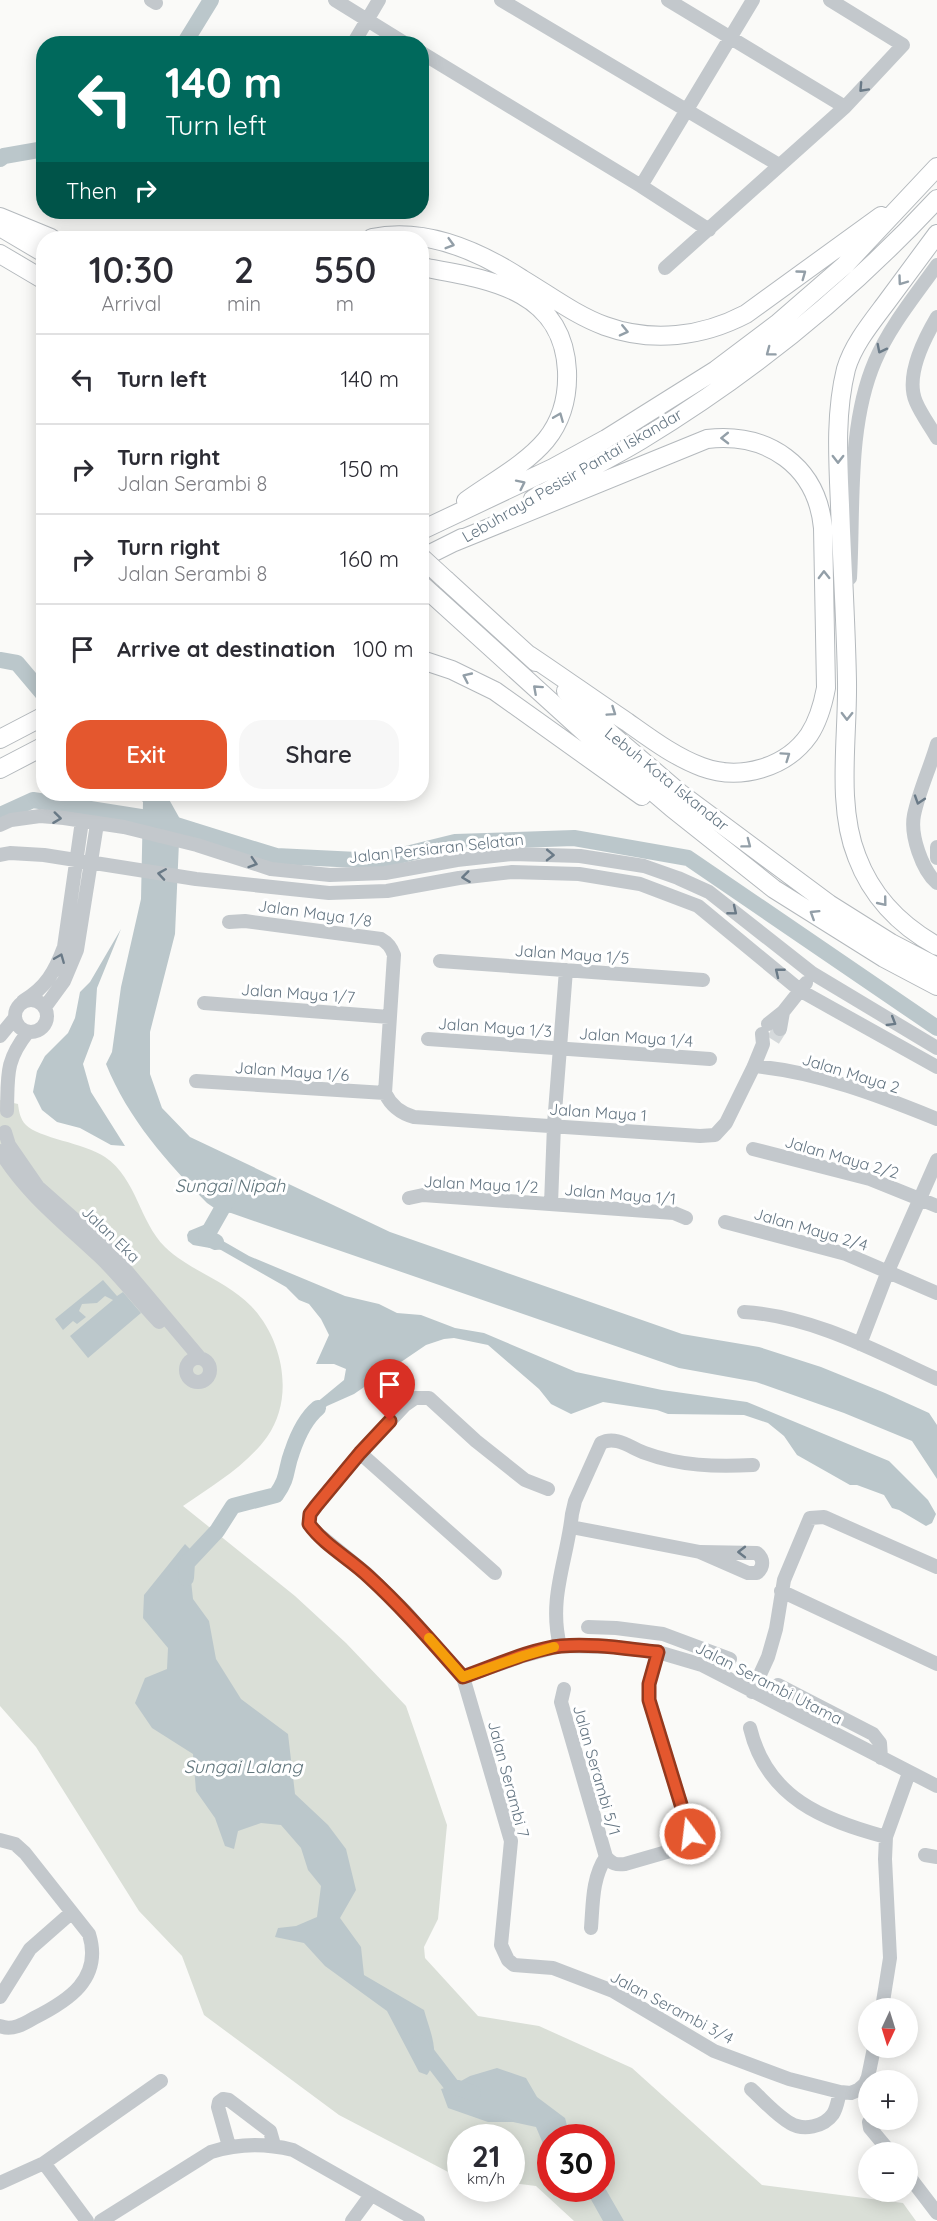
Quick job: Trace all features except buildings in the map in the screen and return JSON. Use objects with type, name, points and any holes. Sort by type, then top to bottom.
[{"type":"highway","name":"Lebuhraya Pesisir Pantai Iskandar","points":[[429,527],[501,494],[606,439],[716,370],[777,324],[845,266],[937,167]]},
{"type":"highway","name":"Lebuhraya Pesisir Pantai Iskandar","points":[[429,554],[640,440],[728,383],[787,339],[859,277],[937,200]]},
{"type":"highway","points":[[429,240],[462,248],[501,266],[566,307],[604,326],[653,336],[679,336],[726,324],[746,314],[879,217],[906,202]]},
{"type":"highway","points":[[0,217],[36,232]]},
{"type":"highway","points":[[0,227],[36,248]]},
{"type":"highway","points":[[937,234],[869,327],[847,368],[838,427],[847,681],[846,803],[849,833],[867,879],[882,903],[904,924],[937,946]]},
{"type":"highway","points":[[0,254],[36,276]]},
{"type":"highway","points":[[429,268],[494,282],[527,297],[543,310],[558,332],[567,369],[563,409],[546,440],[523,461],[429,526]]},
{"type":"highway","points":[[452,543],[707,439],[740,438],[769,447],[792,463],[809,484],[820,508],[823,528],[826,688],[821,712],[810,734],[795,750],[777,762],[745,772],[716,771],[702,767],[670,752],[529,655]]},
{"type":"highway","name":"Lebuh Kota Iskandar","points":[[429,564],[529,655],[612,735],[681,794],[829,904],[891,943],[937,967]]},
{"type":"highway","name":"Lebuh Kota Iskandar","points":[[429,592],[603,749],[672,808],[774,889],[884,958],[937,986]]},
{"type":"highway","points":[[429,662],[452,670],[495,691],[774,889]]},
{"type":"highway","points":[[0,739],[36,719]]},
{"type":"highway","points":[[0,769],[36,750]]},
{"type":"highway","points":[[0,774],[36,761]]},
{"type":"street","points":[[335,0],[393,36]]},
{"type":"street","points":[[358,36],[379,0]]},
{"type":"street","points":[[501,0],[779,165]]},
{"type":"street","points":[[668,0],[845,107]]},
{"type":"street","points":[[641,186],[753,0]]},
{"type":"street","points":[[664,268],[845,107],[903,45],[830,0]]},
{"type":"street","points":[[429,57],[709,230]]},
{"type":"street","points":[[847,681],[854,485],[861,407],[870,374],[882,346],[937,265]]},
{"type":"street","points":[[937,317],[922,345],[912,388],[916,402],[937,438]]},
{"type":"street","points":[[937,744],[914,817],[921,863],[937,883]]},
{"type":"street","name":"Jalan Persiaran Selatan","points":[[0,825],[11,820],[40,816],[82,821],[197,845],[271,869],[330,875],[385,873],[456,860],[512,854],[580,856],[644,866],[709,891],[812,973],[937,1048]]},
{"type":"street","name":"Jalan Eka","points":[[0,1150],[21,1181],[47,1209],[101,1258],[195,1360],[108,1249],[38,1187],[2,1133],[11,1124],[10,1115],[3,1109],[12,1055],[28,1032],[37,1031],[44,1025],[47,1016],[45,1007],[64,981],[77,950],[79,890],[76,860],[82,821]]},
{"type":"street","name":"Jalan Eka","points":[[0,1036],[14,1019],[15,1009],[45,986],[59,961],[79,890],[91,862],[97,824]]},
{"type":"street","points":[[937,847],[937,858]]},
{"type":"street","name":"Jalan Persiaran Selatan","points":[[0,855],[10,853],[44,855],[196,879],[329,893],[387,891],[459,878],[512,872],[579,874],[640,884],[698,906],[801,990],[937,1067]]},
{"type":"street","points":[[44,855],[63,866],[79,890],[101,870],[123,867]]},
{"type":"street","name":"Jalan Maya 1/8","points":[[229,922],[245,921],[381,939],[387,942],[394,956],[385,1093]]},
{"type":"street","name":"Jalan Maya 1/5","points":[[440,961],[703,980]]},
{"type":"street","points":[[550,1204],[566,970]]},
{"type":"street","name":"Jalan Maya 1","points":[[385,1093],[396,1108],[414,1117],[700,1136],[715,1135],[726,1123],[769,1035],[812,973]]},
{"type":"street","points":[[23,1001],[35,1000],[45,1007]]},
{"type":"street","name":"Jalan Maya 1/7","points":[[204,1003],[389,1017]]},
{"type":"street","points":[[14,1019],[22,1030],[28,1032]]},
{"type":"street","name":"Jalan Maya 1/3","points":[[428,1039],[560,1048]]},
{"type":"street","name":"Jalan Maya 1/4","points":[[560,1048],[710,1059]]},
{"type":"street","name":"Jalan Maya 2","points":[[754,1066],[775,1068],[814,1077],[866,1092],[937,1119]]},
{"type":"street","name":"Jalan Maya 1/6","points":[[196,1081],[385,1093]]},
{"type":"street","name":"Jalan Maya 2/2","points":[[753,1149],[870,1179],[937,1206]]},
{"type":"street","points":[[860,1344],[888,1271],[937,1160]]},
{"type":"street","name":"Jalan Maya 1/2","points":[[409,1198],[423,1195],[550,1204]]},
{"type":"street","name":"Jalan Maya 1/1","points":[[550,1204],[674,1213],[686,1218]]},
{"type":"street","name":"Jalan Maya 2/4","points":[[725,1222],[846,1254],[937,1293]]},
{"type":"street","points":[[744,1312],[762,1313],[824,1329],[937,1379]]},
{"type":"street","points":[[463,1677],[406,1612],[367,1574],[317,1533],[309,1524],[310,1514],[360,1453],[405,1405],[415,1398],[424,1397],[429,1398],[476,1441],[525,1480],[548,1489]]},
{"type":"street","points":[[560,1646],[555,1626],[555,1608],[575,1501],[598,1448],[606,1440],[617,1441],[646,1453],[684,1463],[723,1467],[753,1465]]},
{"type":"street","points":[[360,1453],[495,1573]]},
{"type":"street","points":[[752,1692],[768,1657],[776,1629],[781,1591],[810,1518],[817,1516],[832,1520],[937,1567]]},
{"type":"street","points":[[571,1527],[700,1552]]},
{"type":"street","points":[[781,1591],[937,1664]]},
{"type":"street","name":"Jalan Serambi Utama","points":[[588,1627],[663,1634],[730,1659]]},
{"type":"street","points":[[614,1647],[616,1628]]},
{"type":"street","name":"Jalan Serambi Utama","points":[[463,1677],[560,1646],[614,1647],[658,1652],[702,1665],[937,1786]]},
{"type":"street","points":[[702,1665],[707,1650]]},
{"type":"street","points":[[606,1857],[618,1865],[625,1864],[677,1849],[688,1842],[689,1827],[649,1700],[649,1684],[658,1652]]},
{"type":"street","name":"Jalan Serambi 7","points":[[463,1677],[511,1840],[501,1945],[503,1953],[514,1965],[543,1966]]},
{"type":"street","name":"Jalan Serambi Utama","points":[[778,1685],[873,1734],[880,1743],[881,1758]]},
{"type":"street","name":"Jalan Serambi 5/1","points":[[564,1689],[561,1702],[606,1857],[598,1868],[591,1928]]},
{"type":"street","points":[[803,1718],[810,1702]]},
{"type":"street","points":[[750,1728],[757,1753],[787,1794],[816,1812],[855,1828],[886,1837]]},
{"type":"street","points":[[884,1998],[890,1958],[886,1837],[909,1773]]},
{"type":"street","points":[[0,1839],[15,1844],[26,1853],[89,1934],[92,1944],[91,1963],[81,1986],[60,2005],[18,2027],[0,2026]]},
{"type":"street","points":[[0,1997],[30,1949],[71,1913]]},
{"type":"street","name":"Jalan Serambi 3/4","points":[[543,1966],[613,1991],[636,2003],[668,2026],[714,2051],[789,2079],[840,2092]]},
{"type":"street","points":[[751,2089],[788,2122],[808,2127],[826,2121],[832,2115],[840,2092],[851,2093],[865,2084],[872,2058]]},
{"type":"street","points":[[0,2183],[44,2163],[161,2081]]},
{"type":"street","points":[[229,2146],[218,2108],[219,2102],[223,2099],[229,2100],[270,2131],[274,2145]]},
{"type":"street","points":[[872,2130],[882,2142]]},
{"type":"street","points":[[101,2221],[211,2152],[229,2146],[247,2144],[274,2145],[301,2154],[418,2221]]},
{"type":"street","points":[[44,2163],[87,2221]]},
{"type":"street","points":[[918,2188],[937,2212]]},
{"type":"street","points":[[352,2221],[371,2195]]},
{"type":"shaded area","points":[[0,1100],[18,1104],[22,1120],[32,1130],[96,1152],[116,1166],[131,1188],[156,1237],[165,1247],[186,1263],[241,1297],[251,1306],[271,1335],[282,1369],[281,1405],[276,1422],[267,1437],[249,1457],[228,1475],[183,1506],[295,1596],[346,1643],[406,1706],[447,1825],[438,1919],[424,1947],[425,1958],[478,2016],[539,2026],[632,2068],[762,2185],[858,2197],[858,2202],[903,2203],[916,2221],[574,2221],[553,2202],[615,2202],[615,2124],[537,2124],[537,2187],[525,2185],[525,2124],[447,2124],[447,2171],[339,2115],[204,2015],[182,1956],[139,1911],[36,1747],[0,1706]]},
{"type":"water","name":"Sungai Nipah","points":[[170,801],[180,819],[175,934],[150,1032],[150,1074],[162,1108],[190,1137],[390,1232],[682,1334],[759,1347],[821,1367],[929,1413],[937,1425],[937,1479],[912,1441],[844,1413],[756,1382],[679,1368],[231,1213],[220,1212],[207,1203],[150,1139],[125,1103],[106,1064],[112,1052],[121,987],[141,899],[143,802]]},
{"type":"water","points":[[121,929],[97,988],[94,1035],[83,1064],[91,1092],[125,1146],[111,1145],[80,1128],[57,1122],[42,1110],[33,1092],[37,1071],[45,1056],[68,1033],[75,1018],[80,992],[90,982]]},
{"type":"water","points":[[206,1224],[215,1229],[216,1237],[249,1256],[345,1296],[379,1304],[397,1313],[421,1315],[455,1328],[484,1333],[576,1372],[662,1390],[747,1402],[889,1461],[928,1500],[936,1514],[932,1523],[926,1526],[892,1508],[884,1495],[857,1485],[850,1485],[797,1455],[784,1436],[768,1423],[744,1415],[668,1414],[657,1410],[603,1402],[571,1414],[551,1404],[539,1389],[488,1345],[454,1338],[426,1345],[354,1394],[327,1406],[306,1425],[310,1408],[344,1380],[346,1369],[334,1364],[316,1364],[329,1335],[321,1319],[309,1304],[299,1300],[286,1287],[221,1250],[193,1245],[188,1241],[189,1231]]},
{"type":"water","points":[[103,1280],[117,1296],[123,1292],[141,1313],[88,1358],[70,1336],[113,1300],[105,1296],[97,1303],[82,1304],[79,1311],[86,1317],[77,1324],[73,1321],[63,1330],[55,1319]]},
{"type":"water","name":"Sungai Lalang","points":[[185,1544],[193,1552],[190,1571],[193,1599],[209,1621],[216,1659],[241,1699],[288,1734],[295,1794],[328,1825],[346,1849],[356,1890],[340,1918],[361,1947],[364,1975],[424,2010],[432,2035],[434,2051],[434,2060],[427,2075],[419,2072],[387,2011],[325,1966],[304,1943],[275,1937],[278,1928],[296,1926],[317,1917],[321,1886],[308,1870],[301,1848],[281,1825],[261,1823],[238,1831],[234,1849],[225,1846],[215,1818],[196,1791],[193,1754],[152,1728],[135,1703],[145,1678],[167,1669],[168,1648],[143,1618],[144,1595]]},
{"type":"water","points":[[497,2068],[526,2078],[537,2097],[565,2118],[567,2124],[537,2124],[537,2129],[536,2127],[513,2122],[488,2122],[448,2108],[441,2089],[470,2076]]},
{"type":"water","points":[[592,2202],[613,2202],[624,2221],[603,2221]]},
{"type":"waterway","points":[[189,36],[211,0]]},
{"type":"waterway","points":[[0,159],[4,156],[36,150]]},
{"type":"waterway","points":[[0,660],[17,663],[36,686]]},
{"type":"waterway","points":[[0,815],[36,800]]},
{"type":"waterway","points":[[39,801],[160,820],[276,856],[378,861],[455,842],[574,838],[688,858],[937,1028]]},
{"type":"waterway","points":[[216,1242],[206,1237],[231,1193]]},
{"type":"waterway","points":[[186,1578],[187,1563],[217,1531],[233,1506],[276,1495],[285,1478],[299,1434],[318,1408]]},
{"type":"waterway","points":[[419,2043],[452,2086],[473,2093]]},
{"type":"tunnel","points":[[773,1040],[780,1029]]},
{"type":"slow traffic","points":[[429,1638],[463,1677],[554,1647]]},
{"type":"route","points":[[390,1421],[360,1453],[310,1514],[309,1524],[312,1529],[367,1574],[406,1612],[463,1677],[560,1646],[614,1647],[658,1652],[649,1684],[649,1700],[690,1834]]}]
